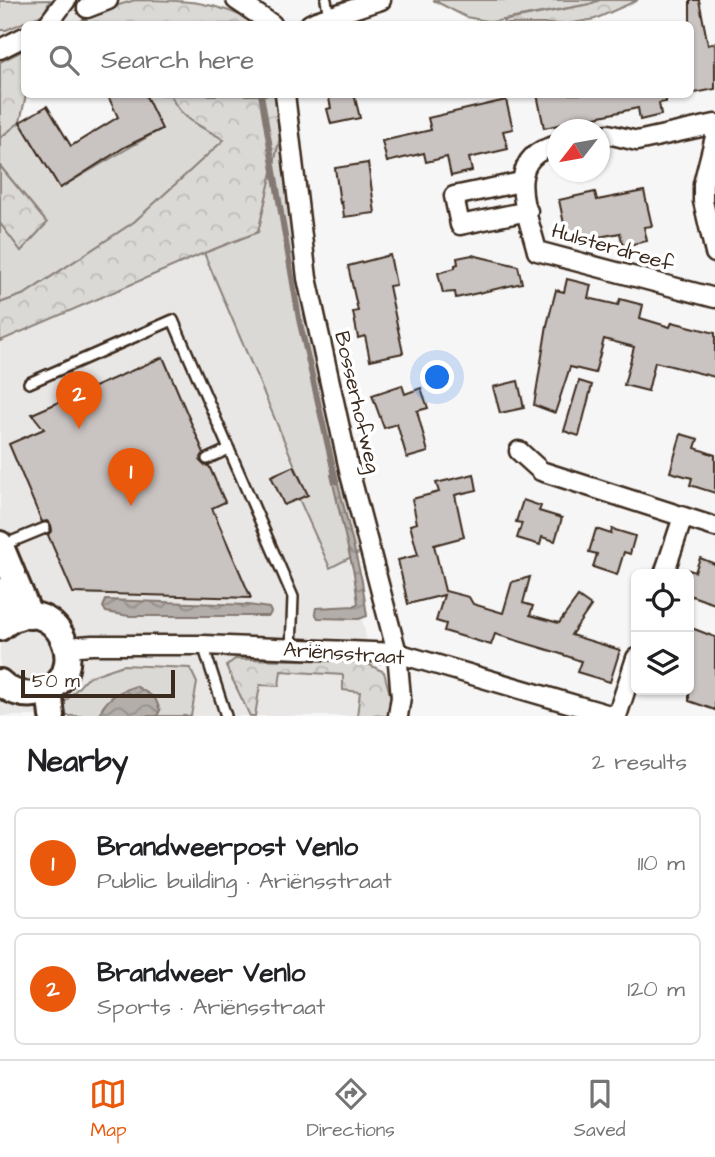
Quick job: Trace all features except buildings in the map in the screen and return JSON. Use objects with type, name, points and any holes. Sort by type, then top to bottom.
[{"type":"main road","points":[[0,546],[13,621]]},
{"type":"main road","points":[[0,591],[13,621]]},
{"type":"main road","points":[[13,621],[50,622],[64,637],[68,659],[65,671],[37,700]]},
{"type":"main road","points":[[0,682],[15,692],[37,700],[52,716]]},
{"type":"street","points":[[50,21],[66,0]]},
{"type":"street","points":[[87,8],[107,0]]},
{"type":"street","points":[[236,0],[268,21]]},
{"type":"street","points":[[313,21],[327,8],[381,0]]},
{"type":"street","points":[[0,49],[21,38]]},
{"type":"street","name":"Bosserhofweg","points":[[285,98],[306,278],[350,474],[397,653],[401,697],[398,716]]},
{"type":"street","points":[[610,134],[637,141],[715,124]]},
{"type":"street","points":[[715,137],[703,184],[715,253]]},
{"type":"street","points":[[521,182],[527,160],[547,147]]},
{"type":"street","name":"Hulsterdreef","points":[[527,211],[460,225],[454,196],[521,182],[537,251],[715,298]]},
{"type":"street","points":[[519,451],[541,471],[715,527]]},
{"type":"street","points":[[666,569],[683,517]]},
{"type":"street","name":"Ariënsstraat","points":[[67,647],[203,645],[397,653],[615,716]]},
{"type":"street","points":[[615,716],[631,672]]},
{"type":"lane","points":[[29,383],[173,320],[293,597],[291,649]]},
{"type":"lane","points":[[207,459],[229,449]]},
{"type":"lane","points":[[0,546],[45,528]]},
{"type":"lane","points":[[203,645],[226,716]]},
{"type":"shaded area","points":[[0,0],[176,0],[130,21],[21,21],[21,71],[0,81]]},
{"type":"shaded area","points":[[273,220],[367,641],[359,716],[0,716],[0,329]]},
{"type":"green space","points":[[50,0],[44,14],[21,21],[21,24],[6,30],[0,30],[0,1]]},
{"type":"green space","points":[[135,0],[168,0],[213,6],[251,21],[81,21],[106,9]]},
{"type":"green space","points":[[433,0],[600,0],[497,21],[466,17]]},
{"type":"green space","points":[[600,0],[638,0],[584,21],[503,21]]},
{"type":"green space","points":[[21,52],[21,98],[25,98],[20,122],[0,138],[0,62]]},
{"type":"green space","points":[[146,98],[172,98],[180,110],[200,127],[225,139],[134,222],[25,294],[0,303],[0,223],[21,251],[47,223],[0,166],[0,138],[20,122],[60,188],[161,129]]},
{"type":"green space","points":[[172,98],[277,98],[280,137],[258,232],[0,341],[0,303],[25,294],[134,222],[224,140],[186,116]]},
{"type":"green space","points":[[280,137],[298,282],[361,552],[330,568],[299,499],[307,494],[204,253],[258,232]]},
{"type":"green space","points":[[0,166],[47,223],[21,251],[0,223]]},
{"type":"green space","points":[[235,659],[362,661],[384,672],[392,702],[390,716],[357,716],[360,692],[343,690],[343,675],[281,671],[279,686],[260,685],[255,716],[250,716],[226,666]]},
{"type":"green space","points":[[123,665],[190,668],[197,683],[191,716],[157,716],[160,710],[103,706],[99,716],[63,716],[62,705],[88,677]]},
{"type":"water","points":[[331,475],[336,475],[362,581],[367,616],[359,619],[318,618],[315,613],[316,608],[354,606],[358,603]]},
{"type":"water","points":[[106,600],[248,605],[269,608],[271,612],[269,616],[129,616],[106,612],[103,607]]},
{"type":"water","points":[[136,686],[155,698],[160,710],[157,716],[99,716],[113,696]]},
{"type":"waterway","points":[[262,98],[299,319],[336,481]]},
{"type":"place","name":"Brandweer Venlo","points":[[79,429]]},
{"type":"place","name":"Brandweerpost Venlo","points":[[131,506]]}]
